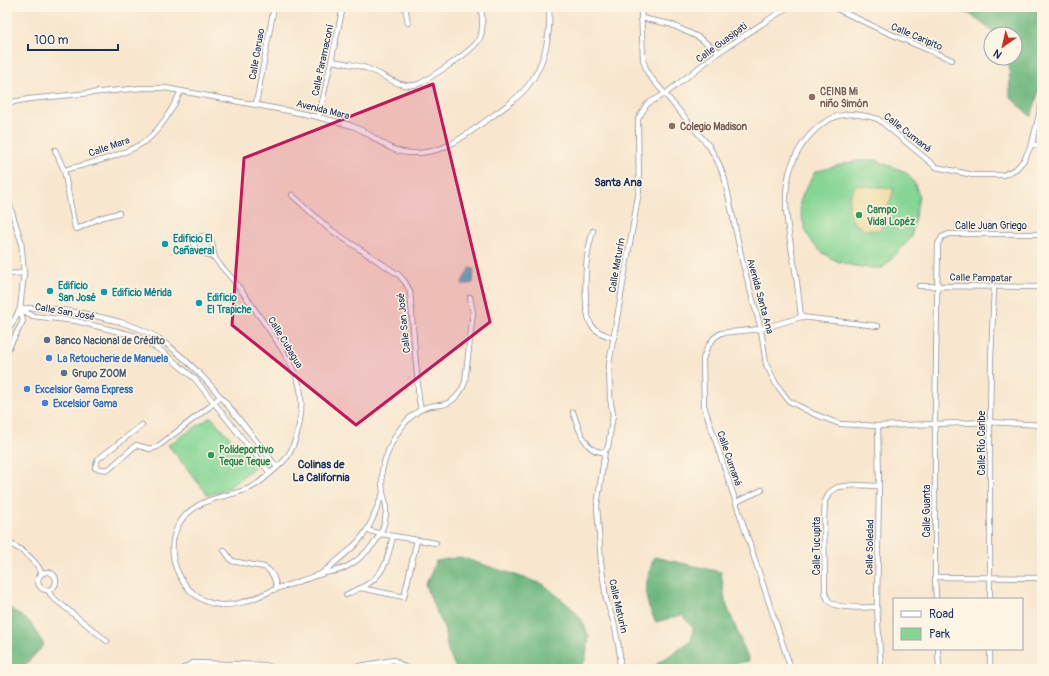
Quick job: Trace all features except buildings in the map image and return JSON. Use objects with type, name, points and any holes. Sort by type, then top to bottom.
[{"type":"street","name":"Calle Caruao","points":[[256,104],[274,7]]},
{"type":"street","name":"Calle Paramaconí","points":[[320,116],[343,7]]},
{"type":"street","points":[[405,7],[408,23]]},
{"type":"street","points":[[332,61],[366,68],[405,86],[414,86],[421,83],[473,47],[480,38],[482,27],[481,7]]},
{"type":"street","name":"Avenida Mara","points":[[13,102],[142,88],[165,88],[320,116],[352,126],[388,148],[413,154],[426,153],[444,148],[464,136],[527,88],[543,58],[546,48],[549,29],[549,7]]},
{"type":"street","name":"Avenida Santa Ana","points":[[641,7],[643,60],[648,74],[709,146],[719,164],[725,180],[743,264],[761,329],[766,364],[776,384],[790,401],[814,414],[840,424],[878,426],[990,422],[1042,425]]},
{"type":"street","name":"Calle Guasipati","points":[[665,94],[720,52],[788,7]]},
{"type":"street","name":"Calle Caripito","points":[[833,7],[879,29],[952,60]]},
{"type":"street","points":[[641,18],[670,24],[698,37],[720,52]]},
{"type":"street","name":"Calle Mara","points":[[64,170],[125,151],[147,140],[164,120],[181,91]]},
{"type":"street","name":"Calle Maturín","points":[[619,669],[619,650],[614,623],[606,599],[601,562],[597,506],[604,451],[608,447],[613,415],[610,398],[609,364],[639,191],[638,119],[647,104],[665,94]]},
{"type":"street","points":[[7,100],[13,102]]},
{"type":"street","points":[[7,107],[13,102]]},
{"type":"street","name":"Calle Cumaná","points":[[801,317],[795,270],[786,222],[788,179],[795,156],[809,136],[822,124],[835,116],[856,115],[878,119],[936,167],[973,175],[1003,175],[1016,169],[1024,160],[1032,144],[1042,102]]},
{"type":"street","points":[[1032,144],[1042,147]]},
{"type":"street","points":[[55,150],[64,170],[75,228],[77,229],[103,217],[119,213]]},
{"type":"street","name":"Calle San José","points":[[292,195],[328,228],[399,275],[405,282],[410,291],[421,409]]},
{"type":"street","points":[[7,200],[21,242],[24,273],[20,309],[23,321],[7,351]]},
{"type":"street","points":[[593,231],[588,252],[586,279],[587,315],[592,326],[598,331],[614,338]]},
{"type":"street","name":"Calle Juan Griego","points":[[937,286],[938,244],[942,237],[949,234],[1042,234]]},
{"type":"street","name":"Calle Cubagua","points":[[215,258],[213,243],[208,237],[197,237],[194,242],[195,248],[200,252],[215,258],[242,291],[264,322],[292,367],[298,383],[302,406],[296,435],[287,458],[253,487],[206,500],[186,514],[179,524],[172,547],[174,561],[179,577],[189,590],[203,600],[220,605],[239,604],[321,574],[338,571],[360,559],[373,547],[381,534]]},
{"type":"street","points":[[7,274],[24,273]]},
{"type":"street","name":"Calle Pampatar","points":[[919,286],[1042,287]]},
{"type":"street","name":"Calle Guanta","points":[[936,598],[935,424],[937,286]]},
{"type":"street","name":"Calle Río Caribe","points":[[990,598],[990,422],[994,287]]},
{"type":"street","points":[[381,534],[385,519],[386,505],[383,493],[382,470],[391,445],[406,421],[421,409],[431,405],[447,403],[453,400],[462,389],[473,313],[470,297]]},
{"type":"street","name":"Calle San José","points":[[20,309],[49,308],[78,312],[134,327],[157,338],[200,373],[277,467]]},
{"type":"street","points":[[7,334],[20,309]]},
{"type":"street","name":"Calle San José","points":[[20,309],[33,316],[76,321],[136,336],[163,352],[195,379],[270,473]]},
{"type":"street","points":[[76,321],[78,312]]},
{"type":"street","name":"Calle Cumaná","points":[[790,669],[736,502],[712,435],[704,406],[703,359],[707,348],[714,338],[721,333],[761,329],[801,317],[878,326]]},
{"type":"street","points":[[142,425],[98,459],[95,467],[108,470],[136,446],[150,449],[157,447],[220,397]]},
{"type":"street","points":[[573,412],[578,430],[590,448],[601,452],[604,451]]},
{"type":"street","name":"Calle Soledad","points":[[878,426],[879,486],[877,607],[881,669]]},
{"type":"street","name":"Calle Tucupita","points":[[877,607],[850,607],[832,604],[828,600],[825,592],[824,521],[825,501],[830,492],[838,487],[854,485],[879,486]]},
{"type":"street","points":[[736,502],[762,490]]},
{"type":"street","points":[[321,574],[355,544],[367,530],[383,493]]},
{"type":"street","points":[[367,530],[381,534],[436,543]]},
{"type":"street","points":[[346,595],[355,589],[360,588],[374,578],[388,562],[393,536]]},
{"type":"street","points":[[360,588],[404,597],[417,540]]},
{"type":"street","points":[[7,542],[31,558],[39,567],[42,574]]},
{"type":"street","points":[[224,550],[232,561],[269,569],[277,589]]},
{"type":"street","points":[[48,590],[55,585],[55,577],[48,572],[42,574],[39,578],[39,584],[42,588],[48,590],[52,597],[107,641]]},
{"type":"street","points":[[935,577],[1042,578]]},
{"type":"street","points":[[938,650],[939,669]]},
{"type":"street","points":[[990,650],[990,669]]},
{"type":"street","points":[[343,669],[394,660],[407,669]]},
{"type":"street","points":[[382,669],[388,661]]},
{"type":"street","points":[[182,669],[193,663],[265,667],[273,669]]},
{"type":"highlighted area","points":[[433,84],[490,322],[356,425],[232,325],[244,158]]},
{"type":"green space","points":[[952,7],[1037,7],[1038,37],[1042,50],[1042,76],[1031,117],[1010,97],[1009,66],[1023,66],[1023,26],[985,26],[971,15]]},
{"type":"green space","name":"Campo Vidal Lopéz","points":[[864,160],[875,160],[906,172],[915,184],[919,196],[911,238],[883,268],[870,268],[845,264],[823,253],[814,245],[807,234],[800,210],[802,196],[815,172]]},
{"type":"green space","name":"Polideportivo Teque Teque","points":[[211,417],[256,466],[226,490],[208,495],[168,445]]},
{"type":"green space","points":[[460,557],[543,584],[573,609],[583,622],[589,637],[585,661],[578,669],[455,669],[448,652],[444,627],[426,585],[436,561]]},
{"type":"green space","points":[[654,557],[721,572],[725,601],[749,661],[726,665],[722,669],[653,669],[658,663],[691,641],[693,628],[682,615],[656,622],[646,597],[648,575]]},
{"type":"green space","points":[[7,606],[30,622],[44,645],[21,669],[7,669]]},
{"type":"sand","points":[[856,185],[894,189],[880,230],[864,230],[853,222],[849,211],[849,198]]},
{"type":"water","points":[[470,268],[474,269],[473,283],[463,285],[462,282]]},
{"type":"place","name":"CEINB Mi niño Simón","points":[[812,97]]},
{"type":"place","name":"Colegio Madison","points":[[672,126]]},
{"type":"place","name":"Campo Vidal Lopéz","points":[[859,215]]},
{"type":"place","name":"Edificio El Cañaveral","points":[[165,244]]},
{"type":"place","name":"Edificio San José","points":[[50,291]]},
{"type":"place","name":"Edificio Mérida","points":[[104,292]]},
{"type":"place","name":"Edificio El Trapiche","points":[[199,303]]},
{"type":"place","name":"Banco Nacional de Crédito","points":[[47,340]]},
{"type":"place","name":"La Retoucherie de Manuela","points":[[49,358]]},
{"type":"place","name":"Grupo ZOOM","points":[[64,373]]},
{"type":"place","name":"Excelsior Gama Express","points":[[27,389]]},
{"type":"place","name":"Excelsior Gama","points":[[45,403]]},
{"type":"place","name":"Polideportivo Teque Teque","points":[[211,455]]},
{"type":"district","name":"Santa Ana","points":[[618,182]]},
{"type":"district","name":"Colinas de La California","points":[[321,470]]}]
